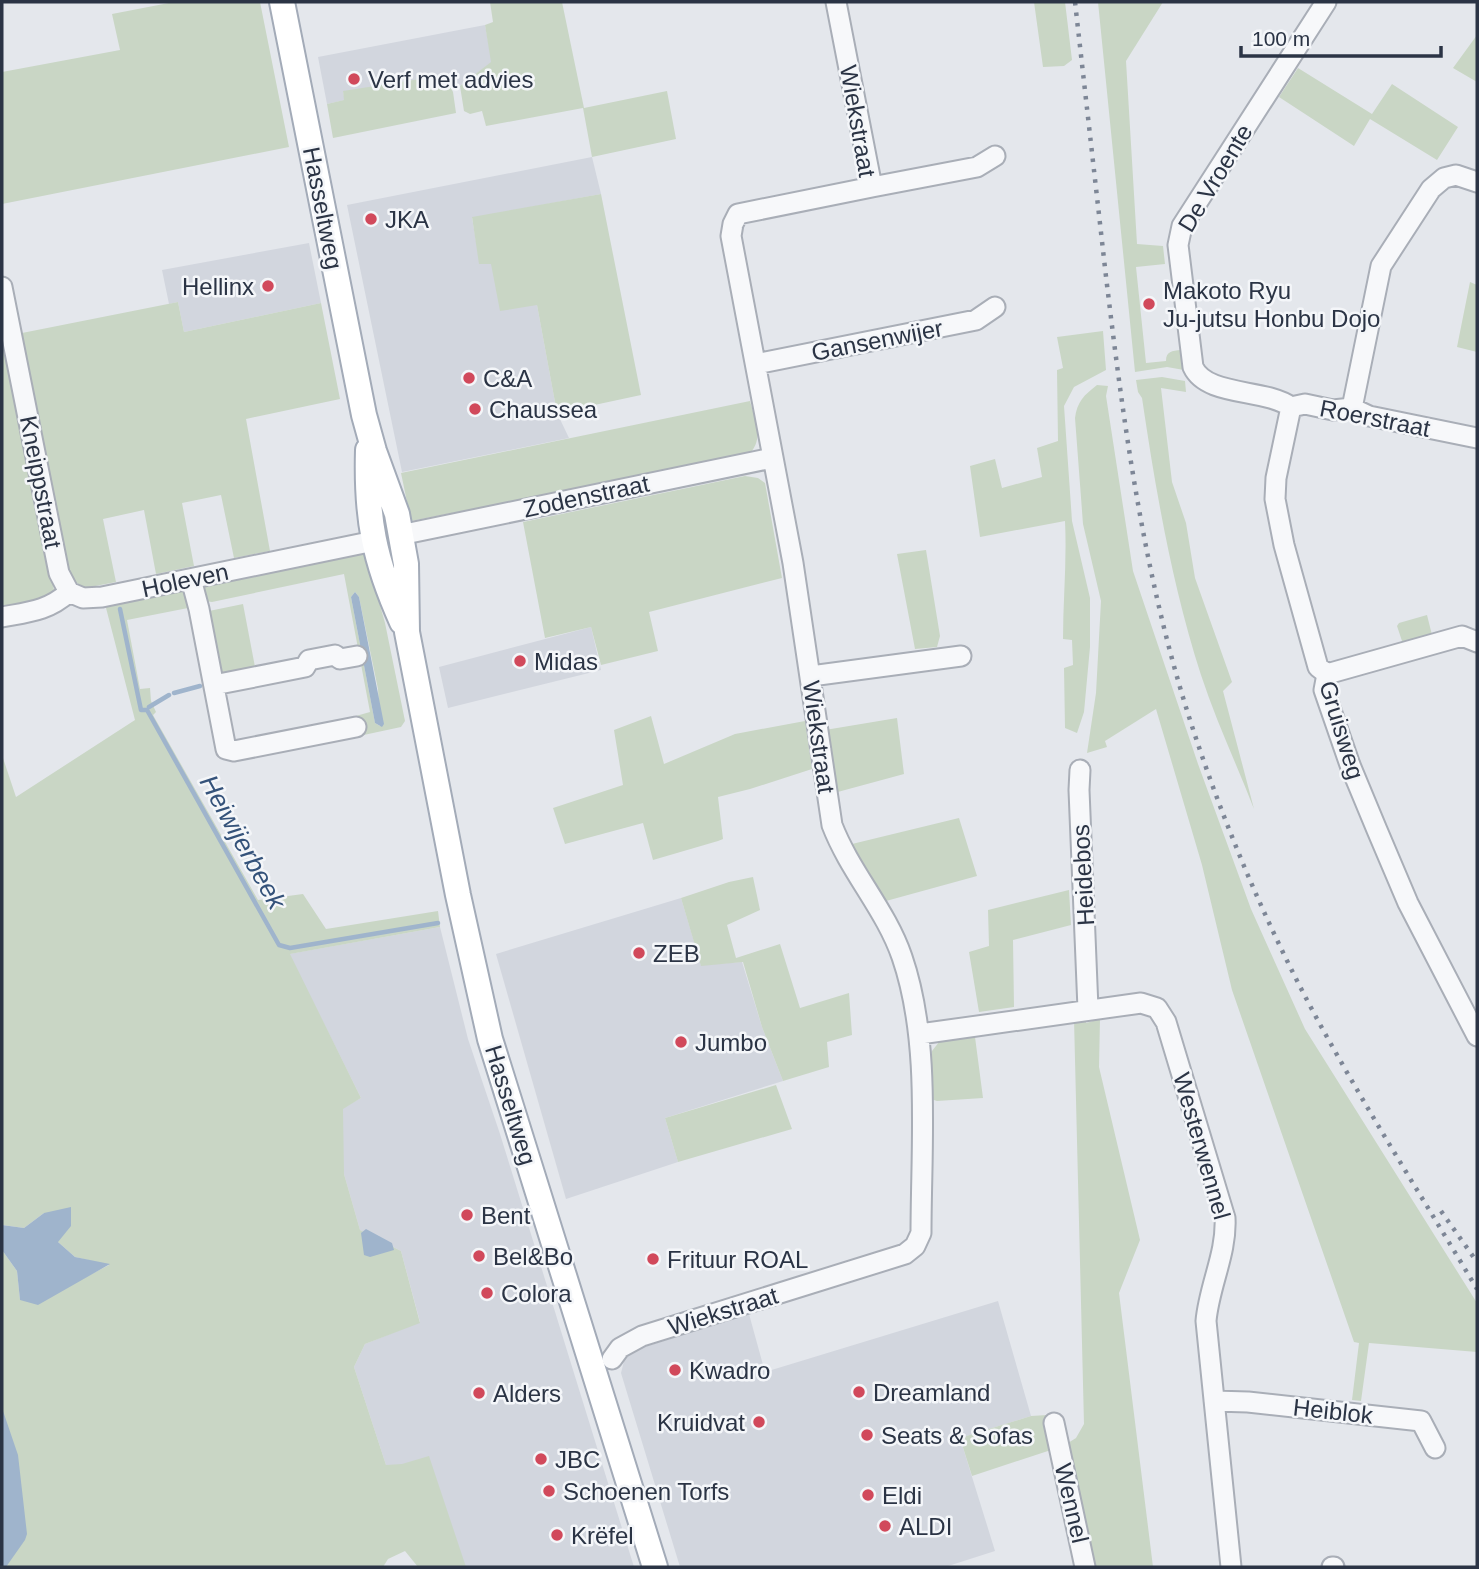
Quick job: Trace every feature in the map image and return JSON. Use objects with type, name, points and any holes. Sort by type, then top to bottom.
[{"type":"main road","name":"Hasseltweg","points":[[282,2],[364,415],[397,514],[406,564],[407,632],[458,895],[490,1039],[655,1567]]},
{"type":"main road","name":"Hasseltweg","points":[[364,415],[368,450],[368,510],[374,541],[380,570],[407,632]]},
{"type":"main road","points":[[374,541],[380,549],[390,551],[398,545],[400,536]]},
{"type":"street","name":"Wiekstraat","points":[[612,1359],[620,1348],[642,1336],[905,1254],[915,1247],[921,1233],[920,1034],[903,960],[893,934],[840,845],[832,825],[793,563],[731,236],[738,214],[872,187],[836,2]]},
{"type":"street","name":"De Vroente","points":[[1196,375],[1191,359],[1178,245],[1182,226],[1326,2]]},
{"type":"street","points":[[872,187],[977,167],[995,156]]},
{"type":"street","points":[[1352,408],[1381,266],[1431,189],[1444,178],[1457,175],[1477,183]]},
{"type":"street","name":"Kneippstraat","points":[[2,287],[60,573],[68,592]]},
{"type":"street","name":"Gansenwijer","points":[[756,364],[976,320],[995,307]]},
{"type":"street","name":"Roerstraat","points":[[1196,375],[1210,384],[1279,399],[1291,407],[1305,404],[1333,410],[1352,408],[1369,416],[1477,438]]},
{"type":"street","name":"Gruisweg","points":[[1291,407],[1276,478],[1275,499],[1284,545],[1318,667],[1327,674],[1325,691],[1368,809],[1408,903],[1477,1036]]},
{"type":"street","name":"Zodenstraat","points":[[400,536],[772,458]]},
{"type":"street","name":"Holeven","points":[[68,592],[83,598],[102,597],[374,541]]},
{"type":"street","points":[[191,579],[226,749],[234,751],[356,727]]},
{"type":"street","points":[[2,617],[44,609],[56,604],[68,592]]},
{"type":"street","points":[[1327,674],[1462,636],[1477,642]]},
{"type":"street","points":[[214,684],[306,667],[309,660],[335,655],[340,659],[356,656]]},
{"type":"street","points":[[811,676],[961,656]]},
{"type":"street","name":"Heidebos","points":[[1080,769],[1088,1009]]},
{"type":"street","name":"Westerwennel","points":[[920,1034],[1141,1003],[1157,1008],[1166,1022],[1224,1218],[1222,1250],[1208,1301],[1206,1321],[1231,1567]]},
{"type":"street","name":"Heiblok","points":[[1214,1401],[1248,1402],[1421,1421],[1435,1448]]},
{"type":"street","name":"Wennel","points":[[1061,1432],[1086,1567]]},
{"type":"shaded area","points":[[485,25],[492,62],[460,86],[429,87],[426,78],[343,92],[345,100],[327,104],[318,57]]},
{"type":"shaded area","points":[[592,157],[601,194],[472,218],[480,264],[491,263],[537,305],[557,413],[569,438],[402,472],[347,205]]},
{"type":"shaded area","points":[[309,243],[321,303],[184,332],[178,302],[169,304],[162,270]]},
{"type":"shaded area","points":[[591,627],[601,670],[448,708],[439,667]]},
{"type":"shaded area","points":[[681,898],[701,965],[742,962],[762,1027],[783,1081],[665,1118],[678,1162],[566,1199],[496,954]]},
{"type":"shaded area","points":[[440,927],[468,1039],[634,1567],[435,1567],[386,1465],[354,1367],[365,1344],[420,1322],[401,1251],[360,1230],[342,1167],[343,1108],[361,1098],[289,954]]},
{"type":"shaded area","points":[[998,1301],[1031,1416],[960,1438],[995,1551],[945,1567],[680,1567],[621,1373],[624,1361],[632,1351],[749,1314],[765,1372]]},
{"type":"green space","points":[[174,2],[260,2],[289,147],[2,204],[2,72],[120,50],[112,14]]},
{"type":"green space","points":[[490,2],[562,2],[584,108],[667,91],[676,139],[592,157],[583,108],[486,126],[482,111],[470,114],[464,111],[460,86],[491,62],[485,25],[493,22]]},
{"type":"green space","points":[[1034,2],[1065,2],[1072,60],[1064,66],[1043,67]]},
{"type":"green space","points":[[1098,2],[1163,2],[1126,61],[1137,244],[1163,246],[1165,264],[1136,267],[1146,363],[1166,361],[1168,353],[1181,350],[1184,370],[1167,367],[1135,372]]},
{"type":"green space","points":[[1477,35],[1477,82],[1453,68]]},
{"type":"green space","points":[[1298,68],[1372,114],[1392,84],[1458,127],[1437,160],[1370,119],[1354,146],[1279,97]]},
{"type":"green space","points":[[426,78],[429,87],[450,86],[456,113],[333,138],[327,104],[344,100],[343,91]]},
{"type":"green space","points":[[601,194],[641,395],[557,413],[537,305],[500,311],[491,264],[479,264],[472,217]]},
{"type":"green space","points":[[1470,282],[1477,285],[1477,352],[1457,347]]},
{"type":"green space","points":[[178,302],[184,332],[321,303],[340,399],[246,419],[270,551],[234,558],[221,495],[182,503],[194,566],[156,574],[144,510],[103,519],[116,582],[85,588],[71,579],[22,333]]},
{"type":"green space","points":[[2,329],[56,600],[2,611]]},
{"type":"green space","points":[[1103,331],[1106,370],[1074,387],[1064,406],[1072,521],[1090,598],[1090,647],[1084,712],[1077,733],[1065,728],[1064,668],[1073,665],[1072,640],[1063,639],[1065,521],[980,537],[970,466],[995,459],[1002,488],[1042,477],[1037,448],[1058,441],[1057,370],[1063,368],[1057,337]]},
{"type":"green space","points":[[1162,377],[1185,381],[1186,392],[1161,388],[1172,482],[1186,523],[1195,578],[1232,682],[1223,691],[1254,809],[1201,675],[1166,538],[1142,398],[1136,380]]},
{"type":"green space","points":[[1097,385],[1108,386],[1106,396],[1133,571],[1198,764],[1251,909],[1305,1029],[1477,1303],[1477,1352],[1369,1343],[1361,1401],[1352,1400],[1359,1343],[1354,1342],[1232,990],[1202,865],[1156,709],[1105,741],[1107,747],[1087,753],[1096,693],[1101,601],[1083,524],[1075,418],[1082,399]]},
{"type":"green space","points":[[750,401],[757,436],[748,455],[411,521],[401,473]]},
{"type":"green space","points":[[745,476],[758,478],[765,483],[782,578],[649,612],[658,651],[601,665],[591,627],[545,638],[523,522]]},
{"type":"green space","points":[[926,550],[940,636],[937,647],[915,649],[897,554]]},
{"type":"green space","points":[[365,552],[385,623],[405,721],[401,727],[359,736],[356,716],[370,712],[344,574],[212,602],[205,601],[201,589],[205,583]],"holes":[[[355,592],[359,597],[378,689],[380,726],[375,723],[351,597]]]},
{"type":"green space","points":[[178,587],[188,591],[192,604],[188,605],[188,608],[127,620],[140,689],[150,688],[151,701],[156,712],[153,715],[258,900],[303,894],[326,929],[438,911],[440,927],[290,954],[361,1098],[343,1109],[344,1174],[360,1230],[401,1251],[420,1323],[365,1344],[354,1367],[386,1465],[402,1464],[429,1456],[466,1567],[418,1567],[405,1551],[388,1559],[383,1567],[2,1567],[2,1250],[17,1271],[20,1300],[76,1282],[109,1265],[75,1257],[58,1242],[44,1213],[24,1228],[2,1225],[2,755],[16,797],[135,720],[105,604]]},
{"type":"green space","points":[[243,604],[255,667],[248,674],[216,674],[206,619],[209,611]]},
{"type":"green space","points":[[1427,615],[1432,635],[1403,644],[1397,626],[1399,623]]},
{"type":"green space","points":[[651,716],[664,764],[735,734],[805,721],[812,769],[718,797],[723,839],[718,841],[653,860],[643,823],[565,844],[553,808],[623,785],[614,730]]},
{"type":"green space","points":[[897,718],[904,774],[834,793],[825,730]]},
{"type":"green space","points":[[959,818],[977,876],[886,901],[852,844]]},
{"type":"green space","points":[[753,877],[760,910],[727,925],[736,958],[780,944],[800,1008],[849,993],[852,1035],[827,1042],[829,1067],[783,1081],[762,1027],[743,962],[701,966],[681,898]]},
{"type":"green space","points":[[1069,890],[1071,925],[1013,940],[1014,1007],[979,1012],[969,952],[989,946],[988,910]]},
{"type":"green space","points":[[1086,1017],[1086,1023],[1100,1019],[1099,1067],[1140,1240],[1119,1293],[1153,1567],[1091,1567],[1068,1443],[1076,1438],[1084,1424],[1074,1019]]},
{"type":"green space","points":[[975,1037],[983,1098],[937,1101],[931,1099],[932,1051],[939,1042]]},
{"type":"green space","points":[[776,1085],[792,1129],[678,1162],[665,1118]]},
{"type":"green space","points":[[1047,1415],[1054,1449],[972,1476],[960,1438],[1031,1416]]},
{"type":"water","points":[[355,592],[359,597],[384,724],[382,727],[375,723],[351,597]]},
{"type":"water","points":[[71,1207],[71,1226],[58,1242],[75,1257],[110,1264],[38,1305],[20,1300],[17,1271],[2,1250],[2,1225],[24,1228],[44,1213]]},
{"type":"water","points":[[366,1229],[392,1243],[394,1250],[370,1257],[364,1255],[361,1233]]},
{"type":"water","points":[[2,1408],[18,1455],[27,1534],[6,1567],[2,1567]]},
{"type":"waterway","name":"Heiwijerbeek","points":[[120,609],[141,710],[147,710],[279,945],[290,948],[438,923]]},
{"type":"waterway","points":[[174,693],[200,686]]},
{"type":"waterway","points":[[149,707],[169,695]]},
{"type":"railway","points":[[1075,2],[1127,439],[1159,609],[1190,720],[1220,806],[1254,890],[1293,973],[1353,1083],[1477,1289]]},
{"type":"railway","points":[[1441,1211],[1477,1262]]},
{"type":"place","name":"Verf met advies","points":[[354,79]]},
{"type":"place","name":"JKA","points":[[371,219]]},
{"type":"place","name":"Hellinx","points":[[268,286]]},
{"type":"place","name":"Makoto Ryu Ju-jutsu Honbu Dojo","points":[[1149,304]]},
{"type":"place","name":"C&A","points":[[469,378]]},
{"type":"place","name":"Chaussea","points":[[475,409]]},
{"type":"place","name":"Midas","points":[[520,661]]},
{"type":"place","name":"ZEB","points":[[639,953]]},
{"type":"place","name":"Jumbo","points":[[681,1042]]},
{"type":"place","name":"Bent","points":[[467,1215]]},
{"type":"place","name":"Bel&Bo","points":[[479,1256]]},
{"type":"place","name":"Frituur ROAL","points":[[653,1259]]},
{"type":"place","name":"Colora","points":[[487,1293]]},
{"type":"place","name":"Kwadro","points":[[675,1370]]},
{"type":"place","name":"Dreamland","points":[[859,1392]]},
{"type":"place","name":"Alders","points":[[479,1393]]},
{"type":"place","name":"Kruidvat","points":[[759,1422]]},
{"type":"place","name":"Seats & Sofas","points":[[867,1435]]},
{"type":"place","name":"JBC","points":[[541,1459]]},
{"type":"place","name":"Schoenen Torfs","points":[[549,1491]]},
{"type":"place","name":"Eldi","points":[[868,1495]]},
{"type":"place","name":"ALDI","points":[[885,1526]]},
{"type":"place","name":"Krëfel","points":[[557,1535]]}]
